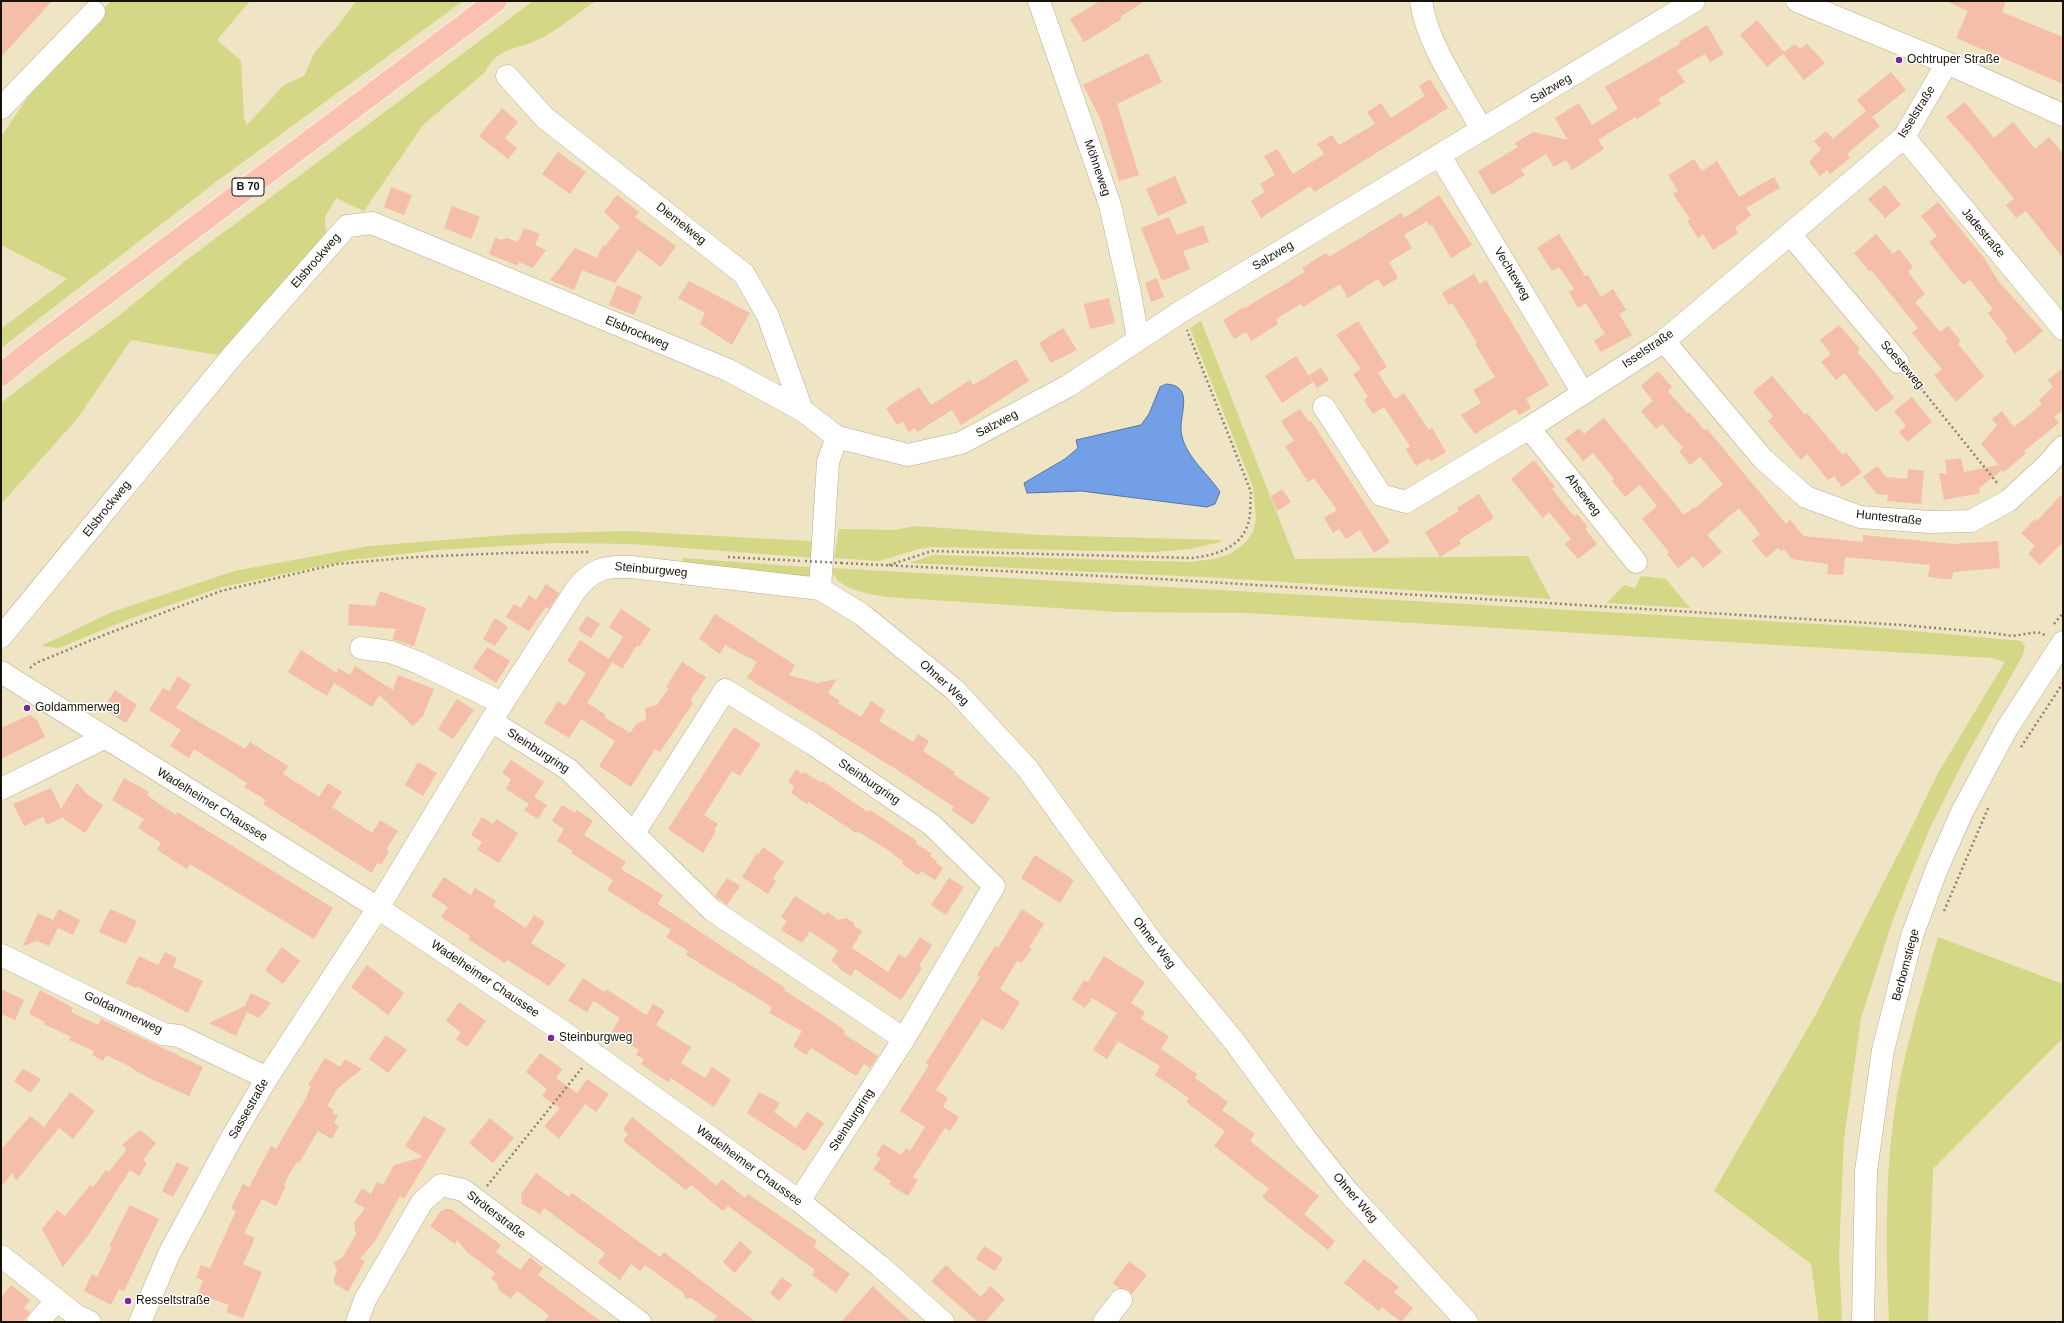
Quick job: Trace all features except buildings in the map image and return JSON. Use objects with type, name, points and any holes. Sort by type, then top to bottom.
[{"type":"highway","name":"B 70","points":[[1,375],[30,351],[496,1]]},
{"type":"street","name":"Möhneweg","points":[[1039,1],[1110,206],[1130,293],[1138,340]]},
{"type":"street","points":[[1421,1],[1423,16],[1430,36],[1482,130]]},
{"type":"street","name":"Salzweg","points":[[837,438],[908,455],[961,443],[1068,386],[1182,310],[1440,156],[1694,1]]},
{"type":"street","points":[[1797,1],[2063,115]]},
{"type":"street","points":[[1,108],[94,12]]},
{"type":"street","name":"Isselstraße","points":[[1324,407],[1381,495],[1406,502],[1529,428],[1664,341],[1904,137],[1947,64]]},
{"type":"street","name":"Diemelweg","points":[[507,76],[546,118],[744,274],[768,316],[802,410]]},
{"type":"street","name":"Jadestraße","points":[[1904,137],[2063,329]]},
{"type":"street","name":"Vechteweg","points":[[1440,156],[1583,392]]},
{"type":"street","name":"Elsbrockweg","points":[[1,637],[234,354],[347,226],[372,223],[728,370],[802,410],[837,438]]},
{"type":"street","name":"Soesteweg","points":[[1790,234],[1898,362]]},
{"type":"street","name":"Huntestraße","points":[[1664,341],[1763,459],[1806,498],[1860,517],[1930,522],[1971,521],[2008,501],[2063,448]]},
{"type":"street","name":"Ahseweg","points":[[1529,428],[1636,562]]},
{"type":"street","points":[[820,589],[828,462],[837,438]]},
{"type":"street","name":"Steinburgweg","points":[[378,908],[497,712],[574,590],[583,580],[593,573],[610,566],[631,567],[820,589]]},
{"type":"street","name":"Ohner Weg","points":[[820,589],[861,614],[956,690],[1027,768],[1153,943],[1234,1041],[1338,1180],[1467,1322]]},
{"type":"street","name":"Berbomstiege","points":[[1863,1322],[1866,1171],[1883,1050],[1912,936],[1936,871],[1962,812],[2006,730],[2061,644]]},
{"type":"street","points":[[361,648],[391,652],[419,663],[497,712]]},
{"type":"street","name":"Wadelheimer Chaussee","points":[[7,676],[378,908],[552,1024],[799,1201],[880,1266],[943,1322]]},
{"type":"street","name":"Steinburgring","points":[[634,833],[725,690],[813,744],[932,825],[994,886],[904,1039],[799,1201]]},
{"type":"street","name":"Steinburgring","points":[[497,712],[568,769],[712,910],[904,1039]]},
{"type":"street","points":[[1,789],[104,738]]},
{"type":"street","name":"Sassestraße","points":[[140,1322],[169,1254],[231,1139],[267,1078],[378,908]]},
{"type":"street","name":"Goldammerweg","points":[[1,955],[163,1034],[179,1036],[267,1078]]},
{"type":"street","name":"Ströterstraße","points":[[357,1322],[365,1300],[422,1202],[441,1185],[463,1190],[640,1322]]},
{"type":"street","points":[[1,1256],[76,1316],[90,1322]]},
{"type":"street","points":[[1104,1322],[1121,1300]]},
{"type":"street","points":[[38,1322],[56,1301]]},
{"type":"path","points":[[887,566],[932,551],[1192,558],[1206,556],[1229,548],[1243,535],[1249,521],[1251,492],[1189,337],[1182,310]]},
{"type":"path","name":"Soesteweg","points":[[1898,362],[1918,384],[1993,477],[2008,501]]},
{"type":"path","points":[[7,676],[104,635],[221,591],[336,564],[416,557],[597,552]]},
{"type":"path","points":[[727,557],[1168,580],[1879,624],[2013,636],[2038,632],[2061,644]]},
{"type":"path","points":[[2016,754],[2063,683]]},
{"type":"path","points":[[1941,917],[1991,802]]},
{"type":"path","points":[[476,1200],[594,1054]]},
{"type":"green space","points":[[111,1],[250,1],[217,40],[241,61],[244,118],[247,125],[284,85],[304,76],[315,52],[340,23],[356,1],[463,1],[217,181],[1,348],[1,329],[67,279],[1,245],[1,137],[43,74]]},
{"type":"green space","points":[[533,1],[596,1],[547,35],[498,56],[485,72],[423,125],[364,211],[336,198],[325,217],[326,238],[223,356],[131,340],[77,419],[1,504],[1,403],[49,366],[116,318],[184,262]]},
{"type":"green space","points":[[1201,321],[1295,559],[1528,556],[1551,599],[1221,578],[909,563],[933,555],[1189,562],[1214,559],[1230,554],[1245,543],[1253,532],[1256,519],[1253,487],[1190,328]]},
{"type":"green space","points":[[916,526],[1041,535],[1221,540],[1221,542],[1190,549],[1154,552],[931,547],[879,561],[834,558],[839,529],[895,530]]},
{"type":"green space","points":[[626,531],[810,541],[815,546],[816,558],[632,544],[555,543],[437,550],[351,560],[222,587],[129,619],[59,648],[41,646],[112,612],[234,571],[369,546],[520,534]]},
{"type":"green space","points":[[683,558],[817,567],[811,575],[805,579],[683,565]]},
{"type":"green space","points":[[832,568],[1870,627],[2021,641],[2025,647],[2023,655],[1964,760],[1929,830],[1893,919],[1861,1018],[1844,1139],[1839,1255],[1842,1322],[1819,1322],[1811,1264],[1714,1191],[1816,1014],[1907,837],[1938,773],[2005,662],[1992,658],[1248,613],[1118,612],[886,597],[862,592],[845,586],[834,575]]},
{"type":"green space","points":[[1641,576],[1666,579],[1690,608],[1607,603],[1624,585],[1635,588]]},
{"type":"green space","points":[[1938,937],[2063,984],[2063,1038],[1933,1169],[1928,1322],[1889,1322],[1887,1222],[1890,1147],[1893,1122],[1906,1052]]},
{"type":"water","points":[[1167,384],[1175,386],[1183,395],[1184,402],[1181,423],[1182,438],[1190,455],[1220,492],[1215,504],[1207,507],[1081,491],[1027,493],[1024,483],[1065,459],[1078,448],[1076,440],[1141,425],[1149,414],[1160,387]]},
{"type":"place","name":"Ochtruper Straße","points":[[1899,60]]},
{"type":"place","name":"Goldammerweg","points":[[27,708]]},
{"type":"place","name":"Steinburgweg","points":[[551,1038]]},
{"type":"place","name":"Resseltstraße","points":[[128,1301]]}]
